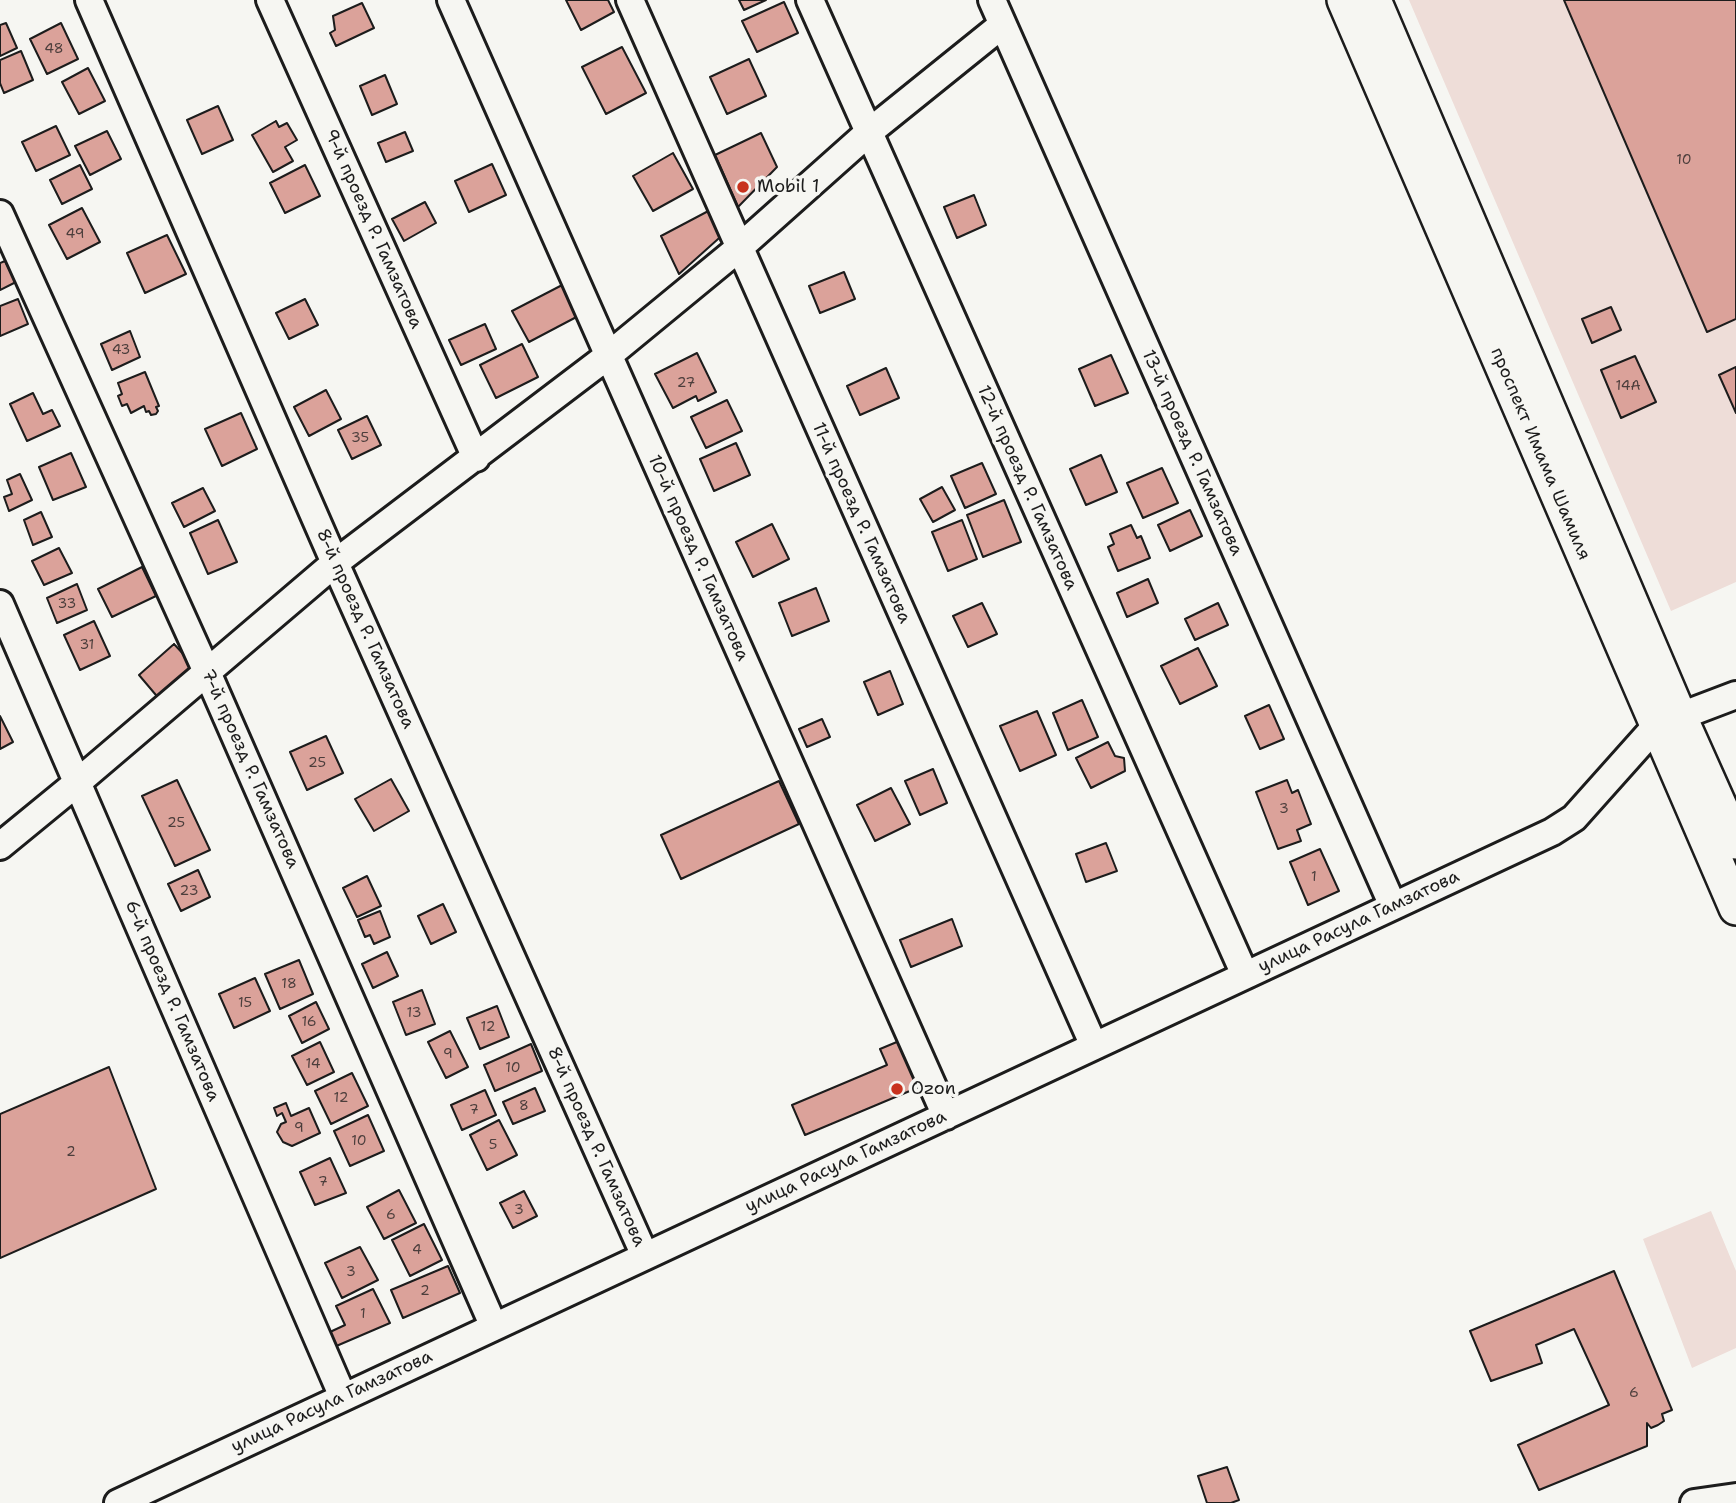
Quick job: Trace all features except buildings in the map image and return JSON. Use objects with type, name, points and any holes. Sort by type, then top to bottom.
[{"type":"main road","name":"проспект Имама Шамиля","points":[[1344,0],[1668,721],[1736,842]]},
{"type":"main road","name":"проспект Имама Шамиля","points":[[1374,0],[1668,721],[1736,908]]},
{"type":"street","name":"8-й проезд Р. Гамзатова","points":[[89,0],[335,564],[645,1256]]},
{"type":"street","name":"9-й проезд Р. Гамзатова","points":[[270,0],[476,458]]},
{"type":"street","name":"10-й проезд Р. Гамзатова","points":[[451,0],[946,1115]]},
{"type":"street","name":"11-й проезд Р. Гамзатова","points":[[630,0],[1094,1046]]},
{"type":"street","name":"12-й проезд Р. Гамзатова","points":[[810,0],[1245,975]]},
{"type":"street","name":"13-й проезд Р. Гамзатова","points":[[992,0],[1393,906]]},
{"type":"street","points":[[0,846],[335,564],[476,458],[538,406],[609,355],[739,248],[868,133],[1002,25]]},
{"type":"street","name":"7-й проезд Р. Гамзатова","points":[[0,214],[207,672],[494,1326]]},
{"type":"street","name":"6-й проезд Р. Гамзатова","points":[[0,604],[343,1397]]},
{"type":"street","points":[[1668,721],[1736,695]]},
{"type":"street","name":"улица Расула Гамзатова","points":[[118,1503],[1552,832],[1574,818],[1668,721]]},
{"type":"street","points":[[1693,1503],[1736,1497]]},
{"type":"shaded area","points":[[1409,0],[1736,0],[1736,582],[1671,611]]},
{"type":"shaded area","points":[[1711,1211],[1736,1271],[1736,1348],[1692,1368],[1643,1239]]},
{"type":"place","name":"Mobil 1","points":[[743,187]]},
{"type":"place","name":"Ozon","points":[[897,1089]]}]
